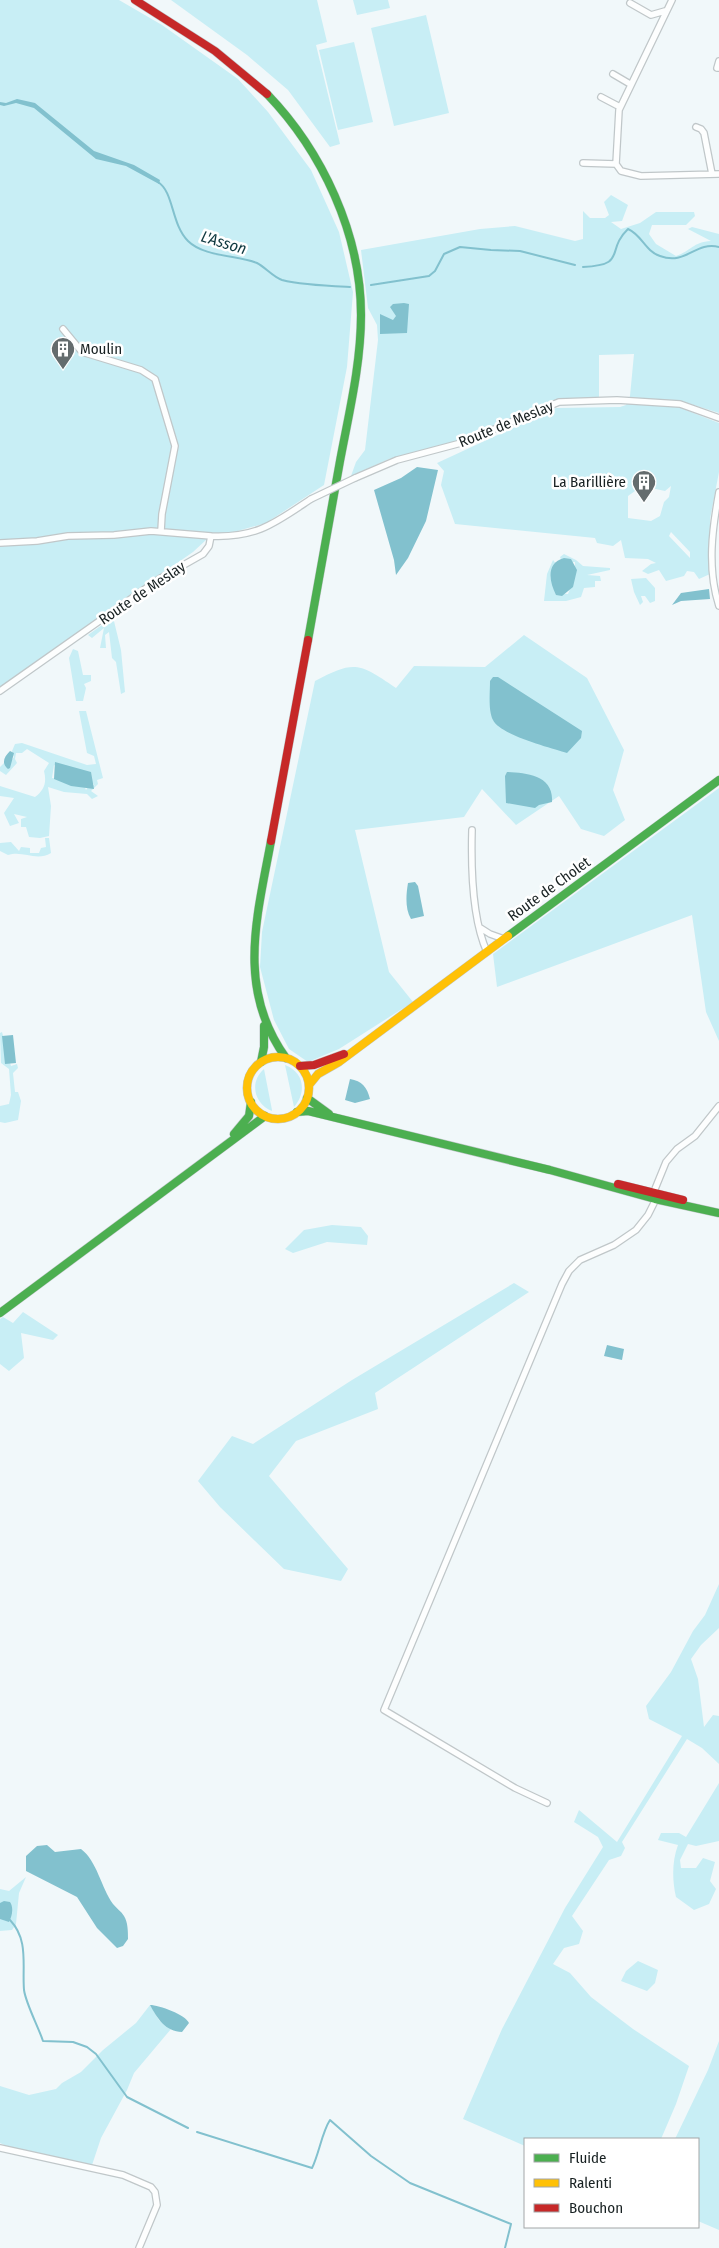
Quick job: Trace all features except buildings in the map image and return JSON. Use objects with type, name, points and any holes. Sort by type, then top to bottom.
[{"type":"main road","points":[[136,0],[231,62],[267,94],[299,132],[320,167],[343,221],[355,264],[360,297],[359,342],[354,386],[254,935],[253,960],[263,1013],[264,1047],[261,1062],[250,1076],[248,1094],[251,1102],[266,1116],[282,1118],[308,1110],[719,1212]]},
{"type":"main road","name":"Route de Cholet","points":[[357,1047],[719,780]]},
{"type":"main road","points":[[263,1013],[275,1046],[286,1058],[300,1066],[305,1073],[309,1085],[307,1098],[297,1112]]},
{"type":"main road","points":[[300,1066],[327,1061],[357,1047]]},
{"type":"main road","points":[[309,1085],[318,1074],[339,1062],[357,1047]]},
{"type":"main road","points":[[261,1062],[270,1058],[286,1058]]},
{"type":"main road","points":[[307,1098],[332,1116]]},
{"type":"main road","points":[[222,1148],[249,1116],[251,1102]]},
{"type":"main road","points":[[0,1312],[266,1116]]},
{"type":"street","points":[[672,0],[666,11],[665,18],[620,107],[617,118],[616,164],[622,171],[641,176],[719,174]]},
{"type":"street","points":[[630,4],[651,15],[666,11]]},
{"type":"street","points":[[719,61],[717,68],[719,68]]},
{"type":"street","points":[[613,74],[630,84]]},
{"type":"street","points":[[601,97],[620,107]]},
{"type":"street","points":[[696,128],[701,129],[704,133],[712,174]]},
{"type":"street","points":[[583,163],[616,164]]},
{"type":"street","points":[[63,329],[82,352],[141,370],[155,379],[175,446],[162,514],[161,531]]},
{"type":"street","name":"Route de Meslay","points":[[0,690],[159,579],[203,554],[209,546],[211,536],[242,535],[261,530],[277,523],[311,499],[397,460],[461,443],[559,402],[617,400],[680,404],[719,418]]},
{"type":"street","points":[[719,492],[712,548],[711,574],[719,606]]},
{"type":"street","points":[[0,543],[37,541],[63,536],[114,535],[161,531],[211,536]]},
{"type":"street","points":[[472,830],[475,898],[482,942],[487,952]]},
{"type":"street","points":[[480,927],[490,934],[504,939]]},
{"type":"street","points":[[547,1803],[515,1788],[384,1710],[562,1284],[580,1260],[614,1245],[636,1230],[648,1215],[661,1170],[666,1162],[677,1149],[695,1136],[719,1106]]},
{"type":"street","points":[[0,2148],[122,2175],[152,2187],[155,2192],[157,2205],[139,2248]]},
{"type":"shaded area","points":[[0,0],[119,0],[162,25],[238,79],[268,112],[311,170],[339,232],[353,292],[347,367],[324,485],[266,523],[206,540],[193,552],[0,687]]},
{"type":"shaded area","points":[[171,0],[317,0],[327,42],[316,45],[340,144],[330,147],[288,90],[247,55]]},
{"type":"shaded area","points":[[353,0],[388,0],[390,8],[357,15]]},
{"type":"shaded area","points":[[426,15],[449,113],[394,126],[371,28]]},
{"type":"shaded area","points":[[354,42],[373,122],[338,130],[319,50]]},
{"type":"shaded area","points":[[17,99],[35,103],[94,151],[134,165],[160,180],[159,184],[126,166],[96,159],[34,108],[16,103],[0,105],[0,102],[6,103]]},
{"type":"shaded area","points":[[611,195],[628,205],[622,221],[611,222],[621,229],[640,223],[656,212],[694,212],[695,216],[686,225],[652,225],[649,234],[656,244],[676,256],[700,243],[711,241],[688,229],[692,227],[719,234],[719,413],[681,401],[678,407],[719,423],[719,472],[710,519],[710,574],[699,579],[694,572],[687,571],[684,576],[666,581],[659,570],[648,574],[642,571],[651,564],[656,563],[648,559],[625,558],[621,540],[613,546],[597,543],[595,538],[455,524],[441,485],[444,471],[437,463],[556,408],[620,407],[626,405],[630,396],[634,354],[599,355],[599,398],[557,399],[453,443],[389,459],[351,476],[356,462],[365,450],[378,340],[377,325],[368,308],[361,250],[480,229],[515,226],[575,241],[583,239],[583,211],[590,218],[605,218],[609,215],[604,202]],"holes":[[[642,486],[665,491],[671,486],[669,497],[664,502],[660,516],[651,521],[628,518],[628,496]],[[671,532],[690,552],[690,558],[669,536]]]},
{"type":"shaded area","points":[[393,304],[409,304],[407,333],[380,334],[380,314],[393,320],[396,316],[390,307]]},
{"type":"shaded area","points":[[417,467],[438,470],[426,521],[408,558],[396,575],[394,560],[374,490],[401,478]]},
{"type":"shaded area","points":[[564,554],[583,566],[610,568],[610,570],[587,575],[600,576],[601,581],[595,581],[595,587],[584,588],[581,597],[566,601],[544,601],[547,574],[553,560],[557,565],[556,593],[568,594],[575,576],[575,562],[563,564],[560,557]]},
{"type":"shaded area","points":[[564,558],[571,559],[577,570],[573,587],[562,596],[556,595],[551,573],[554,564]]},
{"type":"shaded area","points":[[646,578],[655,588],[655,601],[650,603],[645,596],[641,596],[643,602],[640,605],[631,579]]},
{"type":"shaded area","points":[[709,589],[710,599],[681,601],[672,605],[681,593]]},
{"type":"shaded area","points":[[113,617],[121,650],[125,692],[121,694],[116,662],[112,658],[109,632],[105,635],[106,648],[100,648],[104,628],[92,638],[88,635]]},
{"type":"shaded area","points":[[524,635],[587,678],[624,750],[613,790],[625,820],[604,836],[581,829],[559,796],[516,825],[482,789],[464,817],[355,830],[389,972],[413,1002],[339,1049],[308,1062],[289,1049],[274,1020],[260,967],[262,932],[315,681],[348,667],[357,667],[373,673],[396,688],[414,666],[485,667]]},
{"type":"shaded area","points":[[73,649],[78,651],[83,675],[91,675],[91,681],[84,684],[86,688],[83,701],[76,701],[69,658]]},
{"type":"shaded area","points":[[493,677],[498,677],[582,731],[581,738],[567,753],[505,731],[498,726],[491,716],[490,681]]},
{"type":"shaded area","points":[[79,711],[86,711],[103,778],[97,780],[98,784],[91,791],[98,796],[92,799],[87,794],[64,792],[48,787],[51,806],[49,836],[40,838],[29,837],[26,827],[21,827],[21,819],[27,817],[14,814],[19,823],[10,826],[4,813],[14,798],[0,796],[0,786],[35,797],[44,786],[44,771],[49,763],[27,749],[22,753],[16,753],[15,759],[17,763],[6,775],[0,771],[0,767],[6,761],[8,765],[14,757],[12,751],[15,744],[22,743],[87,765],[96,764],[94,756],[87,753]],"holes":[[[54,765],[91,781],[95,786],[91,783],[86,790],[83,783],[52,778]]]},
{"type":"shaded area","points":[[10,751],[14,753],[10,768],[8,769],[4,760]]},
{"type":"shaded area","points":[[55,762],[91,772],[94,789],[71,786],[54,779]]},
{"type":"shaded area","points":[[507,772],[522,773],[544,781],[551,793],[552,802],[535,808],[506,803],[505,776]]},
{"type":"shaded area","points":[[719,788],[719,1041],[706,1012],[692,915],[497,987],[493,954]]},
{"type":"shaded area","points":[[45,838],[49,838],[51,853],[45,855],[8,855],[0,851],[0,843],[11,842],[19,851],[21,847],[30,848],[30,853],[39,853],[41,848],[46,847]]},
{"type":"shaded area","points":[[415,882],[418,886],[424,916],[411,919],[407,906],[407,892],[408,883]]},
{"type":"shaded area","points":[[2,1032],[11,1066],[17,1064],[18,1068],[13,1073],[15,1092],[18,1092],[21,1101],[18,1120],[5,1123],[0,1122],[0,1106],[9,1104],[11,1095],[9,1069],[1,1063],[0,1033]]},
{"type":"shaded area","points":[[13,1035],[16,1063],[5,1064],[2,1036]]},
{"type":"shaded area","points":[[285,1065],[296,1072],[302,1083],[301,1095],[294,1107]]},
{"type":"shaded area","points":[[264,1069],[272,1111],[261,1103],[256,1092],[256,1080]]},
{"type":"shaded area","points":[[350,1079],[358,1081],[363,1085],[370,1099],[355,1103],[345,1100]]},
{"type":"shaded area","points":[[332,1225],[361,1227],[368,1236],[367,1245],[327,1242],[293,1253],[285,1249],[304,1230]]},
{"type":"shaded area","points":[[514,1283],[529,1292],[375,1393],[378,1409],[296,1441],[269,1476],[348,1569],[341,1581],[284,1569],[220,1507],[198,1481],[232,1436],[253,1444],[352,1380]]},
{"type":"shaded area","points":[[23,1312],[58,1335],[53,1340],[21,1333],[24,1358],[9,1371],[0,1364],[0,1319],[3,1317],[13,1323]]},
{"type":"shaded area","points":[[607,1345],[624,1349],[622,1360],[604,1356]]},
{"type":"shaded area","points":[[719,1584],[719,1628],[701,1645],[691,1659],[698,1679],[704,1727],[713,1715],[719,1716],[719,1764],[702,1748],[687,1739],[622,1842],[625,1848],[621,1856],[609,1860],[572,1916],[583,1931],[579,1944],[564,1948],[553,1964],[570,1973],[591,1997],[633,2029],[689,2066],[661,2138],[524,2138],[524,2146],[463,2119],[502,2029],[565,1908],[603,1847],[598,1837],[574,1822],[579,1810],[617,1842],[682,1736],[649,1719],[646,1706],[671,1672],[693,1631],[705,1615]]},
{"type":"shaded area","points":[[719,1783],[719,1841],[696,1846],[688,1844],[680,1860],[681,1868],[696,1868],[703,1858],[715,1862],[710,1881],[716,1889],[709,1904],[694,1910],[676,1897],[673,1871],[678,1845],[658,1840],[661,1833],[679,1833],[686,1837]]},
{"type":"shaded area","points":[[47,1845],[55,1852],[81,1849],[91,1860],[113,1904],[125,1918],[128,1927],[128,1939],[123,1946],[117,1948],[97,1928],[77,1897],[26,1871],[26,1856],[37,1846]]},
{"type":"shaded area","points":[[26,1877],[19,1893],[16,1924],[12,1930],[0,1931],[0,1889],[9,1891]]},
{"type":"shaded area","points":[[4,1901],[10,1902],[12,1907],[12,1915],[9,1922],[0,1919],[0,1903]]},
{"type":"shaded area","points":[[638,1961],[658,1970],[655,1983],[647,1991],[621,1981],[626,1971]]},
{"type":"shaded area","points":[[150,2005],[159,2020],[171,2029],[134,2073],[101,2138],[92,2165],[31,2157],[0,2143],[0,2086],[29,2095],[56,2089],[62,2083],[81,2072],[103,2050],[136,2023]]},
{"type":"shaded area","points":[[150,2005],[172,2011],[189,2023],[182,2032],[171,2030],[159,2019]]},
{"type":"shaded area","points":[[719,2041],[719,2230],[699,2221],[699,2138],[675,2138],[708,2070]]},
{"type":"waterway","name":"L'Asson","points":[[158,182],[167,193],[182,234],[195,246],[212,253],[257,263],[282,280],[350,287]]},
{"type":"waterway","name":"L'Asson","points":[[583,267],[597,266],[611,260],[621,237],[628,229],[637,235],[655,254],[669,258],[684,256],[703,247],[719,247]]},
{"type":"waterway","name":"L'Asson","points":[[371,285],[429,276],[435,271],[444,254],[460,247],[520,251],[575,265]]},
{"type":"waterway","points":[[10,1920],[16,1928],[22,1944],[25,1996],[43,2041],[73,2042],[87,2047],[96,2054],[127,2097],[188,2128]]},
{"type":"waterway","points":[[197,2132],[312,2168],[330,2120],[371,2156],[410,2183],[511,2224],[505,2248]]},
{"type":"traffic: fast","points":[[267,94],[305,141],[335,195],[354,254],[359,285],[361,315],[357,370],[308,640]]},
{"type":"traffic: fast","points":[[508,936],[719,780]]},
{"type":"traffic: fast","points":[[271,841],[260,897],[254,952],[261,1006],[270,1032],[286,1058]]},
{"type":"traffic: fast","points":[[261,1062],[264,1047],[264,1026]]},
{"type":"traffic: fast","points":[[307,1098],[329,1114]]},
{"type":"traffic: fast","points":[[234,1134],[249,1116],[251,1102]]},
{"type":"traffic: fast","points":[[297,1112],[308,1111],[550,1170],[655,1199],[719,1213]]},
{"type":"traffic: fast","points":[[0,1313],[265,1116]]},
{"type":"traffic: slow","points":[[309,1085],[318,1074],[339,1062],[508,936]]},
{"type":"traffic: slow","points":[[278,1057],[290,1060],[300,1066],[306,1076],[309,1088],[306,1100],[300,1110],[290,1116],[278,1119],[266,1116],[256,1110],[250,1100],[247,1088],[250,1076],[256,1066],[266,1060],[278,1057]]},
{"type":"traffic: jam","points":[[135,0],[215,51],[267,94]]},
{"type":"traffic: jam","points":[[271,841],[308,640]]},
{"type":"traffic: jam","points":[[300,1066],[314,1065],[344,1054]]},
{"type":"traffic: jam","points":[[618,1184],[683,1200]]},
{"type":"place","name":"Moulin","points":[[63,370]]},
{"type":"place","name":"La Barillière","points":[[644,503]]}]
